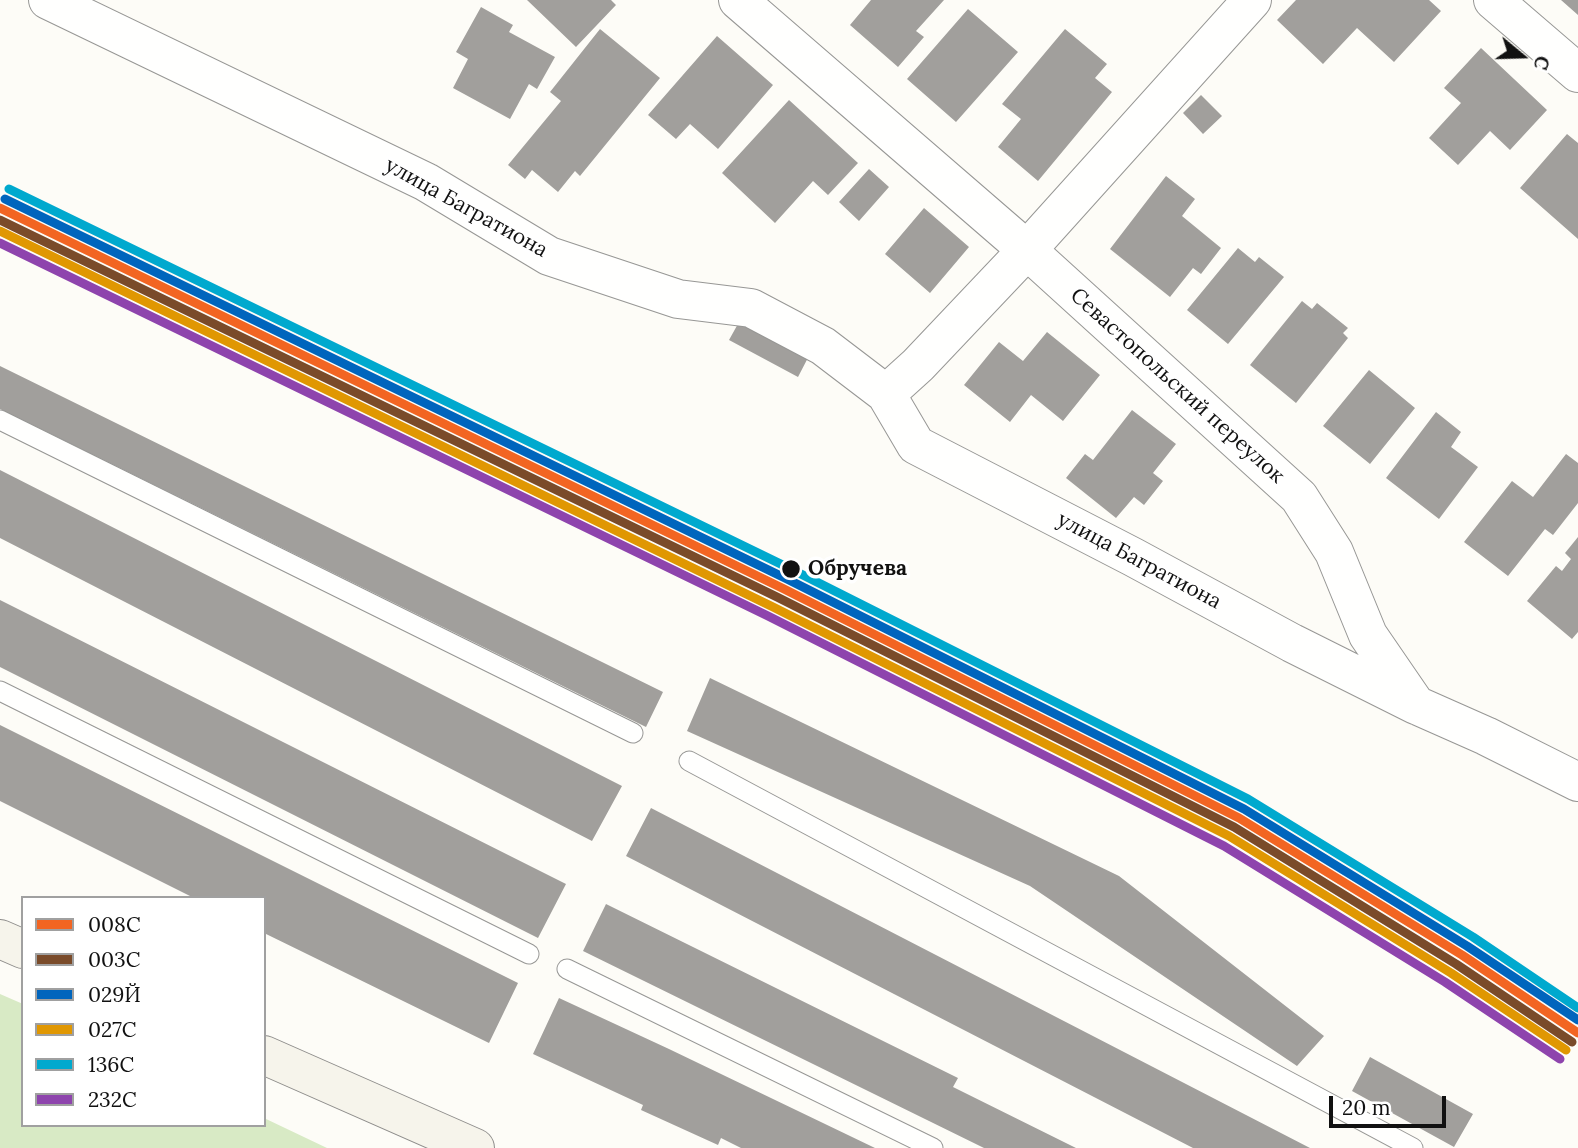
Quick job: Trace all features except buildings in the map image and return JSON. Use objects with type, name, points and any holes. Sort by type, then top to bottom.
[{"type":"street","name":"улица Багратиона","points":[[48,0],[426,182],[549,256],[678,299],[751,307],[823,346],[886,394],[916,445],[1292,643],[1416,705]]},
{"type":"street","name":"Севастопольский переулок","points":[[738,0],[1027,250],[1299,497],[1334,552],[1368,635],[1416,705]]},
{"type":"street","points":[[886,394],[918,365],[1027,250],[1252,0]]},
{"type":"street","points":[[1493,0],[1578,73]]},
{"type":"street","points":[[1416,705],[1578,782]]},
{"type":"street","points":[[0,939],[21,948]]},
{"type":"street","points":[[266,1056],[473,1148]]},
{"type":"lane","points":[[0,420],[633,733]]},
{"type":"lane","points":[[0,691],[528,954]]},
{"type":"lane","points":[[689,761],[1413,1148]]},
{"type":"lane","points":[[567,969],[933,1148]]},
{"type":"green space","points":[[0,994],[21,1003],[21,1127],[266,1127],[266,1119],[327,1148],[0,1148]]},
{"type":"transit line","name":"136С","points":[[9,189],[791,569],[1248,799],[1473,937],[1578,1008]]},
{"type":"transit line","name":"029Й","points":[[5,199],[787,579],[1244,809],[1467,946],[1578,1020]]},
{"type":"transit line","name":"008С","points":[[0,208],[782,588],[1239,818],[1462,955],[1578,1033]]},
{"type":"transit line","name":"003С","points":[[0,220],[777,597],[1234,827],[1456,964],[1572,1042]]},
{"type":"transit line","name":"027С","points":[[0,231],[773,607],[1229,836],[1451,973],[1566,1050]]},
{"type":"transit line","name":"232C","points":[[0,243],[768,616],[1224,846],[1445,982],[1560,1059]]},
{"type":"place","name":"Обручева","points":[[791,569]]}]
